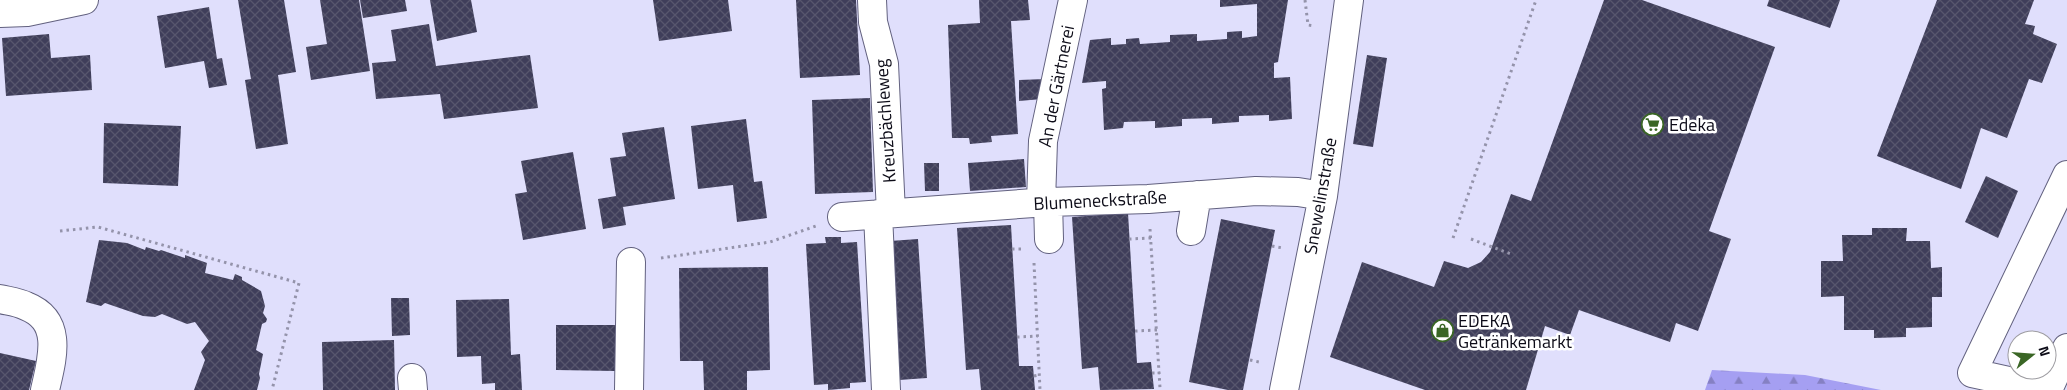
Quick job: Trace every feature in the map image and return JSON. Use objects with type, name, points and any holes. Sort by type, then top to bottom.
[{"type":"street","points":[[0,13],[27,12],[84,0]]},
{"type":"street","name":"Kreuzbächleweg","points":[[872,0],[873,22],[884,64],[884,213]]},
{"type":"street","name":"An der Gärtnerei","points":[[1041,248],[1045,202],[1043,141],[1073,0]]},
{"type":"street","name":"Snewelinstraße","points":[[1284,390],[1322,196],[1349,0]]},
{"type":"street","points":[[2067,175],[1972,373],[2048,390],[2067,348]]},
{"type":"street","name":"Blumeneckstraße","points":[[842,217],[1045,202],[1197,195],[1256,190],[1298,192],[1322,196]]},
{"type":"street","points":[[1191,231],[1197,195]]},
{"type":"street","points":[[884,213],[886,390]]},
{"type":"street","points":[[630,390],[631,262]]},
{"type":"street","points":[[0,299],[26,305],[40,314],[51,327],[53,358],[45,390]]},
{"type":"path","points":[[1453,238],[1536,0]]},
{"type":"path","points":[[631,262],[770,242],[842,217]]},
{"type":"path","points":[[1150,221],[1160,388]]},
{"type":"path","points":[[60,230],[98,227],[299,283],[272,390]]},
{"type":"path","points":[[1129,239],[1151,238]]},
{"type":"path","points":[[1471,239],[1511,254]]},
{"type":"path","points":[[1040,390],[1038,336],[1041,248]]},
{"type":"path","points":[[1135,332],[1157,330]]},
{"type":"path","points":[[1018,338],[1038,336]]},
{"type":"path","points":[[1152,373],[1160,373]]},
{"type":"path","points":[[1034,376],[1039,375]]},
{"type":"green space","points":[[1712,370],[1805,375],[1881,390],[1705,390]]},
{"type":"building","points":[[238,0],[284,0],[296,72],[278,75],[288,144],[256,149],[245,80],[251,79]]},
{"type":"building","points":[[320,0],[359,0],[370,71],[311,80],[306,47],[327,44]]},
{"type":"building","points":[[360,0],[405,0],[407,11],[363,18]]},
{"type":"building","points":[[430,0],[471,0],[477,32],[437,41]]},
{"type":"building","points":[[653,0],[728,0],[732,31],[659,41]]},
{"type":"building","points":[[796,0],[856,0],[860,75],[800,78]]},
{"type":"building","points":[[979,0],[1028,0],[1030,20],[1011,21],[1018,134],[991,136],[992,142],[970,144],[969,138],[952,138],[948,25],[980,23]]},
{"type":"building","points":[[1220,0],[1288,0],[1278,62],[1274,63],[1274,78],[1290,77],[1292,119],[1269,121],[1269,115],[1239,116],[1239,122],[1212,124],[1212,118],[1182,119],[1182,126],[1155,128],[1155,121],[1124,122],[1123,128],[1104,130],[1102,89],[1106,88],[1106,81],[1082,83],[1090,40],[1111,38],[1111,45],[1126,44],[1126,39],[1139,38],[1140,44],[1170,42],[1170,35],[1197,34],[1197,41],[1227,39],[1227,32],[1242,31],[1242,38],[1257,36],[1257,4],[1220,7]]},
{"type":"building","name":"Edeka","points":[[1604,0],[1642,0],[1775,47],[1709,231],[1731,239],[1698,331],[1676,323],[1670,342],[1579,310],[1570,335],[1545,326],[1526,390],[1425,390],[1330,357],[1362,262],[1434,287],[1444,261],[1468,268],[1481,262],[1490,252],[1511,194],[1531,201]]},
{"type":"building","points":[[1769,0],[1840,0],[1830,28],[1767,6]]},
{"type":"building","points":[[1937,0],[2034,0],[2025,24],[2035,26],[2033,34],[2057,44],[2042,83],[2029,79],[2007,138],[1981,128],[1961,189],[1877,156]]},
{"type":"building","points":[[209,7],[217,59],[222,58],[227,85],[209,88],[204,61],[165,68],[157,16]]},
{"type":"building","points":[[429,24],[436,66],[530,55],[538,108],[444,119],[440,94],[376,99],[372,63],[396,61],[391,30]]},
{"type":"building","points":[[49,34],[51,58],[90,55],[92,90],[6,96],[2,38]]},
{"type":"building","points":[[1367,55],[1387,58],[1373,147],[1353,144]]},
{"type":"building","points":[[1045,79],[1042,99],[1019,101],[1019,80]]},
{"type":"building","points":[[870,98],[873,192],[815,194],[812,100]]},
{"type":"building","points":[[746,119],[754,182],[762,181],[767,218],[737,222],[733,185],[698,189],[691,126]]},
{"type":"building","points":[[104,123],[181,126],[178,186],[103,183]]},
{"type":"building","points":[[664,127],[675,199],[623,207],[626,225],[603,229],[598,199],[616,196],[610,158],[626,156],[622,133]]},
{"type":"building","points":[[573,152],[586,229],[523,240],[515,194],[527,192],[521,161]]},
{"type":"building","points":[[1024,159],[1026,187],[970,191],[968,163]]},
{"type":"building","points":[[924,163],[939,163],[939,191],[925,191]]},
{"type":"building","points":[[1986,176],[2018,191],[1998,238],[1965,222]]},
{"type":"building","points":[[1128,213],[1137,363],[1151,362],[1154,389],[1100,390],[1098,367],[1082,369],[1072,217]]},
{"type":"building","points":[[1221,219],[1275,230],[1243,390],[1228,390],[1189,382]]},
{"type":"building","points":[[1011,225],[1019,366],[1033,366],[1035,390],[981,390],[979,369],[966,370],[957,228]]},
{"type":"building","points":[[1872,228],[1907,228],[1906,241],[1930,241],[1931,268],[1942,267],[1942,297],[1932,297],[1932,327],[1906,328],[1906,337],[1874,338],[1874,330],[1844,330],[1844,296],[1821,297],[1821,261],[1843,261],[1842,235],[1872,235]]},
{"type":"building","points":[[825,237],[841,237],[841,243],[857,242],[866,382],[850,383],[850,388],[828,390],[828,384],[814,385],[806,244],[826,243]]},
{"type":"building","points":[[918,239],[927,378],[899,380],[890,241]]},
{"type":"building","points":[[99,240],[127,243],[145,250],[146,247],[161,250],[185,258],[185,255],[207,263],[205,273],[233,280],[235,274],[261,291],[265,306],[263,313],[267,319],[262,324],[256,350],[263,354],[257,390],[194,390],[205,360],[201,352],[209,341],[195,322],[187,324],[162,314],[155,317],[143,316],[105,303],[101,306],[86,302]]},
{"type":"building","points":[[768,267],[770,370],[747,371],[747,390],[704,390],[703,361],[680,361],[679,268]]},
{"type":"building","points":[[391,298],[409,298],[410,335],[392,336]]},
{"type":"building","points":[[509,299],[511,355],[520,354],[522,390],[495,390],[495,383],[482,384],[481,356],[457,357],[456,300]]},
{"type":"building","points":[[556,325],[615,325],[615,371],[556,370]]},
{"type":"building","points":[[394,340],[395,390],[323,390],[322,342]]},
{"type":"building","points":[[0,353],[36,361],[29,390],[0,390]]},
{"type":"place","name":"Edeka","points":[[1653,124]]},
{"type":"place","name":"EDEKA Getränkemarkt","points":[[1442,330]]}]
